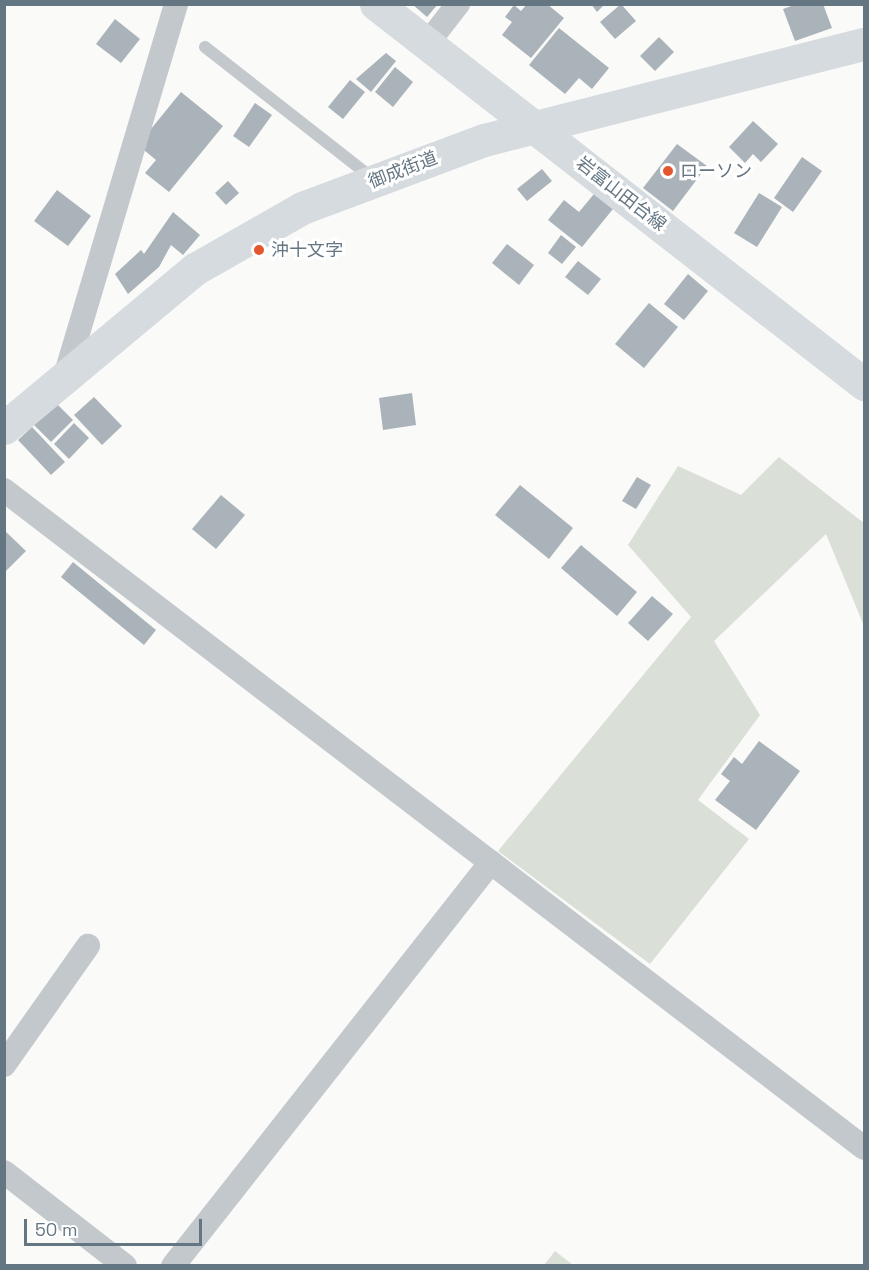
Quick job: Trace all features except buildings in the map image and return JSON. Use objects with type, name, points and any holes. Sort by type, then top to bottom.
[{"type":"street","points":[[67,370],[176,4]]},
{"type":"street","name":"岩富山田台線","points":[[376,4],[864,384]]},
{"type":"street","points":[[427,44],[458,4]]},
{"type":"street","name":"御成街道","points":[[4,428],[67,370],[231,246],[302,208],[484,140],[864,44]]},
{"type":"street","points":[[4,490],[864,1149]]},
{"type":"street","points":[[173,1266],[491,862]]},
{"type":"street","points":[[4,1065],[88,946]]},
{"type":"street","points":[[4,1172],[125,1266]]},
{"type":"lane","points":[[205,47],[375,181]]},
{"type":"shaded area","points":[[779,457],[864,523],[864,626],[826,534],[714,641],[760,715],[698,800],[749,839],[650,964],[498,851],[691,617],[628,545],[678,466],[741,495]]},
{"type":"shaded area","points":[[555,1251],[573,1265],[544,1265]]},
{"type":"place","name":"ローソン","points":[[668,171]]},
{"type":"place","name":"沖十文字","points":[[259,250]]}]
